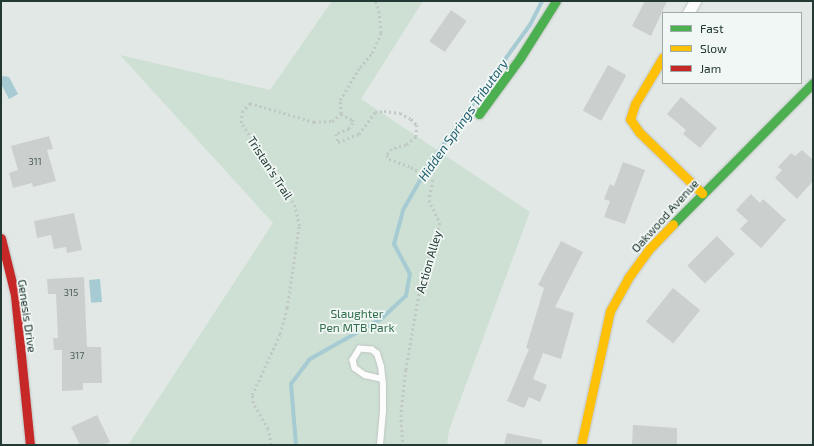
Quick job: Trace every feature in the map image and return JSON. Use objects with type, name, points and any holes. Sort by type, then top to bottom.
[{"type":"street","points":[[479,114],[520,58],[556,1]]},
{"type":"street","points":[[689,12],[695,1]]},
{"type":"street","points":[[662,59],[636,104],[630,119],[639,132],[702,193]]},
{"type":"street","name":"Oakwood Avenue","points":[[581,445],[610,311],[628,278],[650,248],[702,193],[813,83]]},
{"type":"street","name":"Genesis Drive","points":[[1,238],[14,295],[30,445]]},
{"type":"lane","points":[[380,445],[384,412],[382,379],[377,354],[365,348],[360,349],[353,360],[355,368],[365,375],[382,379]]},
{"type":"path","points":[[341,114],[340,100],[360,67],[372,53],[381,33],[379,13],[375,1]]},
{"type":"path","name":"Tristan's Trail","points":[[270,445],[268,428],[253,403],[252,395],[280,334],[286,308],[299,226],[295,207],[288,193],[241,123],[242,112],[250,103],[314,122],[332,121],[341,114]]},
{"type":"path","name":"Action Alley","points":[[341,114],[353,120],[353,123],[349,129],[336,134],[338,142],[359,134],[375,112],[384,111],[400,113],[411,119],[417,125],[416,137],[406,145],[392,148],[387,155],[389,159],[411,167],[432,180],[429,200],[440,223],[421,284],[408,361],[401,415],[404,445]]},
{"type":"green space","name":"Slaughter Pen MTB Park","points":[[332,1],[423,1],[361,99],[530,212],[449,430],[447,445],[128,445],[273,223],[120,55],[270,90]]},
{"type":"water","points":[[1,77],[9,77],[18,94],[9,99],[1,84]]},
{"type":"water","points":[[100,279],[102,302],[91,303],[89,280]]},
{"type":"building","points":[[645,1],[667,1],[651,36],[632,26]]},
{"type":"building","points":[[451,10],[467,21],[445,52],[429,41]]},
{"type":"building","points":[[608,65],[626,75],[601,121],[583,110]]},
{"type":"building","points":[[681,97],[717,128],[700,148],[683,134],[686,130],[667,114]]},
{"type":"building","points":[[49,136],[53,149],[47,150],[56,181],[33,187],[32,183],[13,188],[9,173],[18,170],[11,146]]},
{"type":"building","points":[[802,150],[813,160],[813,181],[797,199],[775,178],[782,170],[778,167],[791,153],[795,156]]},
{"type":"building","points":[[623,162],[645,170],[625,224],[604,217],[610,201],[604,199],[610,184],[614,186]]},
{"type":"building","points":[[751,194],[760,203],[763,199],[786,220],[761,248],[740,229],[748,221],[736,210]]},
{"type":"building","points":[[74,213],[82,250],[67,253],[66,247],[54,249],[51,235],[37,238],[34,221]]},
{"type":"building","points":[[717,236],[735,254],[705,283],[687,266]]},
{"type":"building","points":[[561,241],[583,252],[555,307],[574,313],[561,359],[543,353],[533,379],[547,385],[540,402],[529,397],[524,408],[507,401],[529,349],[526,348],[544,288],[538,285]]},
{"type":"building","points":[[84,277],[87,347],[101,347],[102,383],[83,383],[83,390],[62,391],[62,350],[54,350],[53,338],[58,338],[56,294],[48,294],[47,279]]},
{"type":"building","points":[[673,288],[700,310],[673,343],[646,321]]},
{"type":"building","points":[[97,415],[110,442],[103,445],[80,445],[71,427]]},
{"type":"building","points":[[633,425],[677,428],[677,445],[632,445]]},
{"type":"building","points":[[507,433],[542,440],[542,445],[504,445]]},
{"type":"waterway","name":"Hidden Springs Tributary","points":[[296,445],[291,384],[310,359],[381,319],[406,296],[410,274],[394,244],[403,210],[430,163],[530,25],[542,1]]},
{"type":"traffic: fast","points":[[479,114],[520,58],[556,1]]},
{"type":"traffic: fast","points":[[673,224],[813,83]]},
{"type":"traffic: slow","points":[[662,59],[635,104],[630,119],[639,132],[702,193]]},
{"type":"traffic: slow","points":[[581,445],[610,311],[628,278],[650,248],[673,224]]},
{"type":"traffic: jam","points":[[1,238],[15,295],[30,445]]}]
